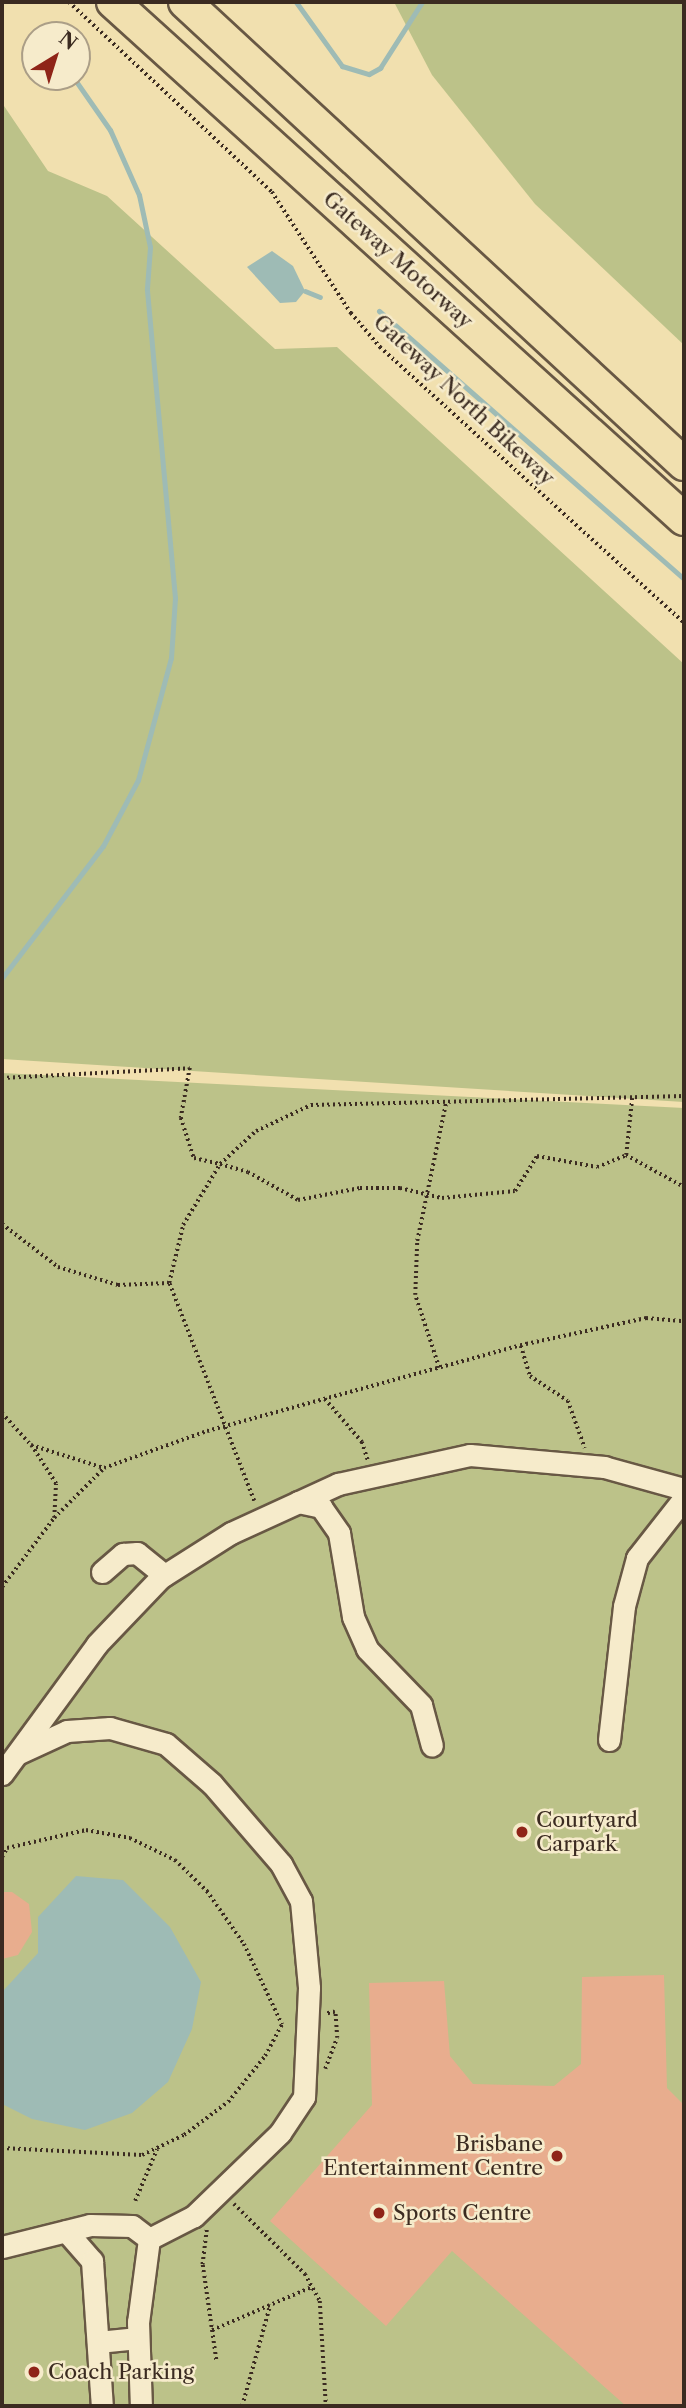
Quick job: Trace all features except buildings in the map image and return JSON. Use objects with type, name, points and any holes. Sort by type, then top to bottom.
[{"type":"highway","name":"Gateway Motorway","points":[[113,2],[684,519]]},
{"type":"highway","name":"Gateway Motorway","points":[[186,2],[684,464]]},
{"type":"street","points":[[2,1773],[97,1644],[164,1575],[264,1518],[338,1484],[470,1455],[584,1465],[684,1489]]},
{"type":"street","points":[[609,1740],[624,1606],[637,1558],[684,1498]]},
{"type":"street","points":[[298,1502],[321,1507],[340,1533],[353,1617],[362,1638],[421,1705],[432,1746]]},
{"type":"street","points":[[102,1572],[122,1554],[137,1553],[164,1575]]},
{"type":"street","points":[[15,1755],[67,1731],[110,1728],[166,1744],[212,1784],[281,1864],[301,1902],[309,1988],[304,2097],[279,2133],[194,2216],[149,2239]]},
{"type":"street","points":[[2,2247],[90,2225],[132,2226],[149,2239]]},
{"type":"street","points":[[66,2231],[92,2261],[102,2406]]},
{"type":"street","points":[[141,2406],[138,2338],[149,2239]]},
{"type":"street","points":[[98,2342],[138,2338]]},
{"type":"path","name":"Gateway North Bikeway","points":[[69,2],[266,185],[380,347],[684,623]]},
{"type":"path","points":[[2,1078],[75,1070],[190,1069],[180,1118],[194,1158],[248,1172],[298,1200],[360,1188],[400,1188],[430,1195],[515,1191],[537,1156],[597,1167],[626,1156],[684,1187]]},
{"type":"path","points":[[264,1518],[242,1482],[228,1442],[228,1425],[178,1317],[169,1283],[183,1225],[220,1164],[256,1131],[311,1105],[684,1096]]},
{"type":"path","points":[[626,1156],[632,1098]]},
{"type":"path","points":[[439,1368],[415,1295],[417,1241],[430,1195],[446,1102]]},
{"type":"path","points":[[2,1224],[58,1267],[118,1284],[169,1283]]},
{"type":"path","points":[[2,1587],[54,1518],[104,1468],[228,1425],[521,1346],[646,1318],[684,1321]]},
{"type":"path","points":[[521,1346],[530,1376],[568,1401],[580,1424],[584,1465]]},
{"type":"path","points":[[325,1399],[362,1442],[374,1476]]},
{"type":"path","points":[[2,1413],[31,1445],[56,1484],[54,1518]]},
{"type":"path","points":[[31,1445],[104,1468]]},
{"type":"path","points":[[2,1857],[7,1848],[86,1830],[130,1838],[175,1860],[207,1891],[244,1944],[282,2024],[265,2056],[228,2102],[184,2136],[142,2155],[2,2148]]},
{"type":"path","points":[[135,2202],[158,2147]]},
{"type":"path","points":[[228,2197],[312,2287],[320,2301],[325,2337],[327,2405]]},
{"type":"path","points":[[212,2330],[312,2287]]},
{"type":"path","points":[[243,2406],[270,2305]]},
{"type":"green space","points":[[394,2],[684,2],[684,345],[535,204],[432,75]]},
{"type":"green space","points":[[2,103],[48,171],[107,196],[275,349],[337,347],[684,664],[684,1102],[2,1059]]},
{"type":"green space","name":"Brisbane Entertainment Centre","points":[[2,1073],[684,1108],[684,2406],[2,2406]]},
{"type":"water","points":[[272,251],[293,266],[305,291],[296,302],[280,303],[247,267]]},
{"type":"water","points":[[76,1876],[123,1880],[170,1927],[201,1982],[192,2029],[168,2082],[132,2113],[85,2130],[32,2119],[2,2104],[2,1992],[38,1953],[38,1917]]},
{"type":"waterway","points":[[296,2],[342,66],[369,74],[380,68],[422,2]]},
{"type":"waterway","points":[[2,978],[103,846],[138,780],[171,658],[175,598],[147,288],[150,247],[139,195],[110,130],[83,91]]},
{"type":"waterway","points":[[305,291],[320,297]]},
{"type":"waterway","points":[[379,311],[684,579]]},
{"type":"place","name":"Courtyard Carpark","points":[[522,1832]]},
{"type":"place","name":"Brisbane Entertainment Centre","points":[[557,2156]]},
{"type":"place","name":"Sports Centre","points":[[379,2213]]},
{"type":"place","name":"Coach Parking","points":[[34,2372]]}]
